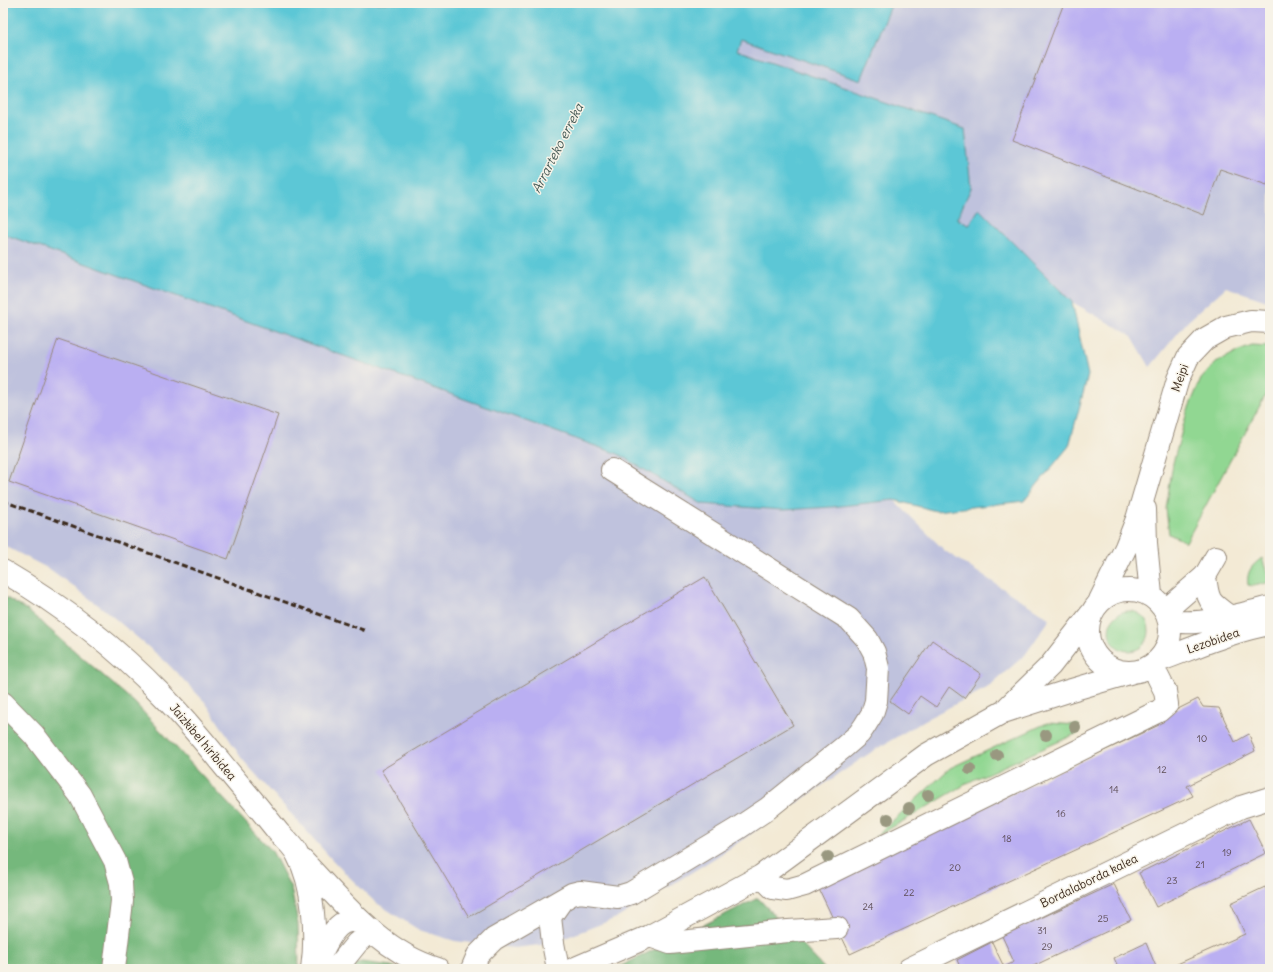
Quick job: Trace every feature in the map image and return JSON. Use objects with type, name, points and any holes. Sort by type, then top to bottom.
[{"type":"street","name":"Meipi","points":[[1095,608],[1126,547],[1146,490],[1178,379],[1188,357],[1205,339],[1226,328],[1251,321],[1270,322]]},
{"type":"street","points":[[472,969],[478,955],[494,939],[572,894],[580,892],[618,897],[630,893],[737,829],[778,799],[859,734],[872,714],[876,701],[878,668],[874,652],[867,639],[849,619],[612,470]]},
{"type":"street","name":"Meipi","points":[[1146,490],[1146,543],[1162,609]]},
{"type":"street","points":[[1162,609],[1205,576],[1216,557]]},
{"type":"street","name":"Jaizkibel hiribidea","points":[[3,571],[29,586],[70,615],[137,670],[163,695],[296,853],[309,892],[313,912],[313,969]]},
{"type":"street","points":[[1205,576],[1207,592],[1212,605],[1230,617]]},
{"type":"street","points":[[761,876],[773,888],[787,890],[805,885],[1159,711],[1167,704],[1165,691],[1158,669],[1169,642],[1171,632],[1162,609],[1138,590],[1125,589],[1112,593],[1095,608],[1050,666],[1003,712]]},
{"type":"street","name":"Lezobidea","points":[[1162,609],[1184,623],[1191,623],[1230,617],[1270,607]]},
{"type":"street","points":[[1095,608],[1088,629],[1089,643],[1096,655],[1106,665],[1118,671],[1133,672]]},
{"type":"street","name":"Lezobidea","points":[[1158,669],[1219,638],[1270,624]]},
{"type":"street","points":[[573,969],[650,936],[761,876],[926,755],[1003,712],[1133,672],[1146,669],[1158,669]]},
{"type":"street","points":[[3,703],[34,735],[80,795],[115,861],[121,883],[122,901],[114,969]]},
{"type":"street","name":"Bordalaborda kalea","points":[[909,969],[1241,807],[1270,798]]},
{"type":"street","points":[[296,853],[368,928],[401,952],[430,967],[438,969]]},
{"type":"street","points":[[558,969],[550,917],[562,900]]},
{"type":"street","name":"Jaizkibel hiribidea","points":[[313,969],[335,929],[341,923],[348,920],[357,921],[368,928]]},
{"type":"street","points":[[336,969],[368,928]]},
{"type":"street","points":[[650,936],[670,944],[788,931],[837,928]]},
{"type":"shaded area","points":[[892,3],[1270,3],[1270,302],[1226,287],[1187,322],[1150,367],[1132,336],[1072,302],[979,209],[969,226],[957,219],[971,188],[737,50],[741,39],[861,80]]},
{"type":"shaded area","points":[[3,234],[618,454],[702,504],[783,510],[832,507],[894,500],[945,551],[1050,619],[1025,655],[987,688],[930,717],[873,751],[718,856],[619,917],[549,944],[514,948],[455,941],[419,930],[375,902],[336,864],[242,759],[206,703],[166,662],[105,610],[51,570],[3,545]]},
{"type":"green space","points":[[1252,346],[1270,347],[1270,387],[1186,542],[1169,534],[1166,509],[1173,463],[1187,412],[1201,379],[1216,363],[1236,352]]},
{"type":"green space","points":[[1262,558],[1270,582],[1254,586],[1248,585],[1250,569]]},
{"type":"green space","points":[[3,596],[27,610],[134,702],[272,851],[291,888],[298,924],[299,969],[3,969]]},
{"type":"green space","points":[[1129,611],[1143,617],[1149,631],[1143,645],[1129,651],[1115,645],[1109,631],[1115,617]]},
{"type":"green space","points":[[1047,723],[1079,725],[1078,733],[973,780],[874,838],[950,768]]},
{"type":"green space","points":[[758,898],[825,969],[615,969]]},
{"type":"green space","points":[[361,962],[391,966],[399,969],[342,969]]},
{"type":"water","name":"Arrarteko erreka","points":[[3,3],[892,3],[861,80],[741,39],[737,50],[965,129],[971,188],[957,219],[969,225],[979,209],[1072,302],[1088,375],[1069,446],[1024,501],[936,511],[894,500],[832,507],[783,510],[702,504],[618,454],[3,234]]},
{"type":"building","points":[[1064,3],[1270,3],[1270,178],[1267,185],[1220,169],[1204,215],[1012,140]]},
{"type":"building","points":[[58,339],[278,415],[228,559],[9,482]]},
{"type":"building","points":[[705,577],[793,725],[469,917],[381,770]]},
{"type":"building","points":[[932,640],[981,674],[964,698],[949,687],[936,707],[920,696],[908,714],[890,701]]},
{"type":"building","points":[[1198,699],[1203,707],[1219,708],[1235,742],[1249,734],[1255,751],[1187,786],[1193,796],[850,954],[817,885],[1159,725],[1156,720]]},
{"type":"building","points":[[1249,819],[1266,853],[1156,907],[1139,873]]},
{"type":"building","points":[[1114,884],[1131,920],[1027,969],[961,969],[957,960],[992,942],[1004,967],[1014,962],[1002,936]]},
{"type":"building","points":[[1265,887],[1270,898],[1270,923],[1266,925],[1270,934],[1270,966],[1264,969],[1166,969],[1245,934],[1231,903]]},
{"type":"building","points":[[1146,943],[1157,969],[1119,969],[1114,958]]},
{"type":"railway","points":[[3,501],[366,631]]}]
